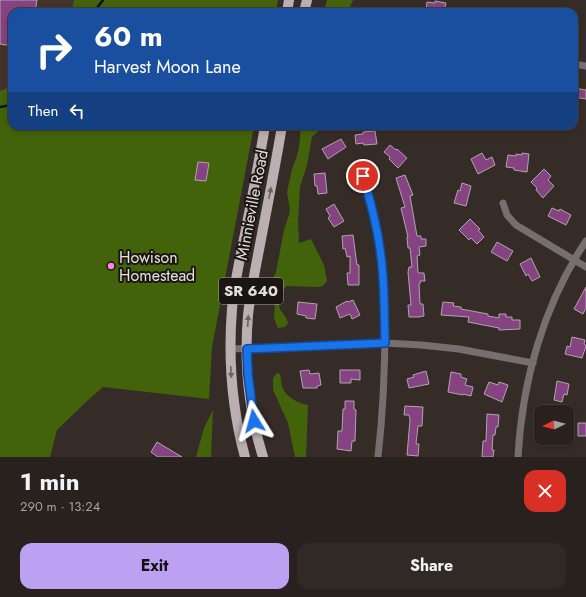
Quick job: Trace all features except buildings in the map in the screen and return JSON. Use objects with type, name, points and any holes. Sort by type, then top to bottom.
[{"type":"main road","name":"Minnieville Road","points":[[245,457],[233,393],[231,349],[232,319],[234,292],[265,130]]},
{"type":"main road","name":"Minnieville Road","points":[[263,457],[252,402],[247,349],[248,315],[252,284],[281,130]]},
{"type":"street","points":[[363,176],[377,228],[382,257],[384,292],[385,343],[383,398],[378,457]]},
{"type":"street","points":[[503,203],[507,215],[516,225],[586,267]]},
{"type":"street","points":[[518,457],[523,414],[533,363],[543,330],[554,301],[574,260],[586,241]]},
{"type":"street","points":[[231,349],[385,343],[459,349],[533,363]]},
{"type":"shaded area","points":[[0,0],[247,0],[229,8],[8,8],[8,107],[0,110]]},
{"type":"green space","points":[[74,0],[278,0],[277,8],[73,8]]},
{"type":"green space","points":[[327,0],[353,0],[350,8],[325,8]]},
{"type":"green space","points":[[8,88],[8,130],[253,130],[212,347],[209,399],[103,387],[57,430],[50,457],[0,457],[0,91]]},
{"type":"green space","points":[[301,130],[320,130],[312,137],[307,165],[300,187],[298,221],[299,243],[311,239],[324,265],[327,281],[323,286],[318,287],[286,286],[281,295],[279,305],[288,323],[285,327],[278,328],[274,318],[275,307],[270,293],[271,283],[276,272],[284,230],[289,215],[290,210],[287,192],[292,169],[299,148]]},
{"type":"green space","points":[[277,373],[280,374],[282,387],[286,394],[297,402],[308,405],[306,457],[295,457],[288,423],[273,390],[273,378]]},
{"type":"green space","points":[[213,410],[211,457],[196,457],[204,428]]},
{"type":"waterway","points":[[97,8],[103,0]]},
{"type":"waterway","points":[[0,107],[8,106]]},
{"type":"place","name":"Howison Homestead","points":[[111,266]]},
{"type":"route","points":[[254,421],[248,374],[247,349],[385,343],[382,257],[377,228],[363,176]]}]
